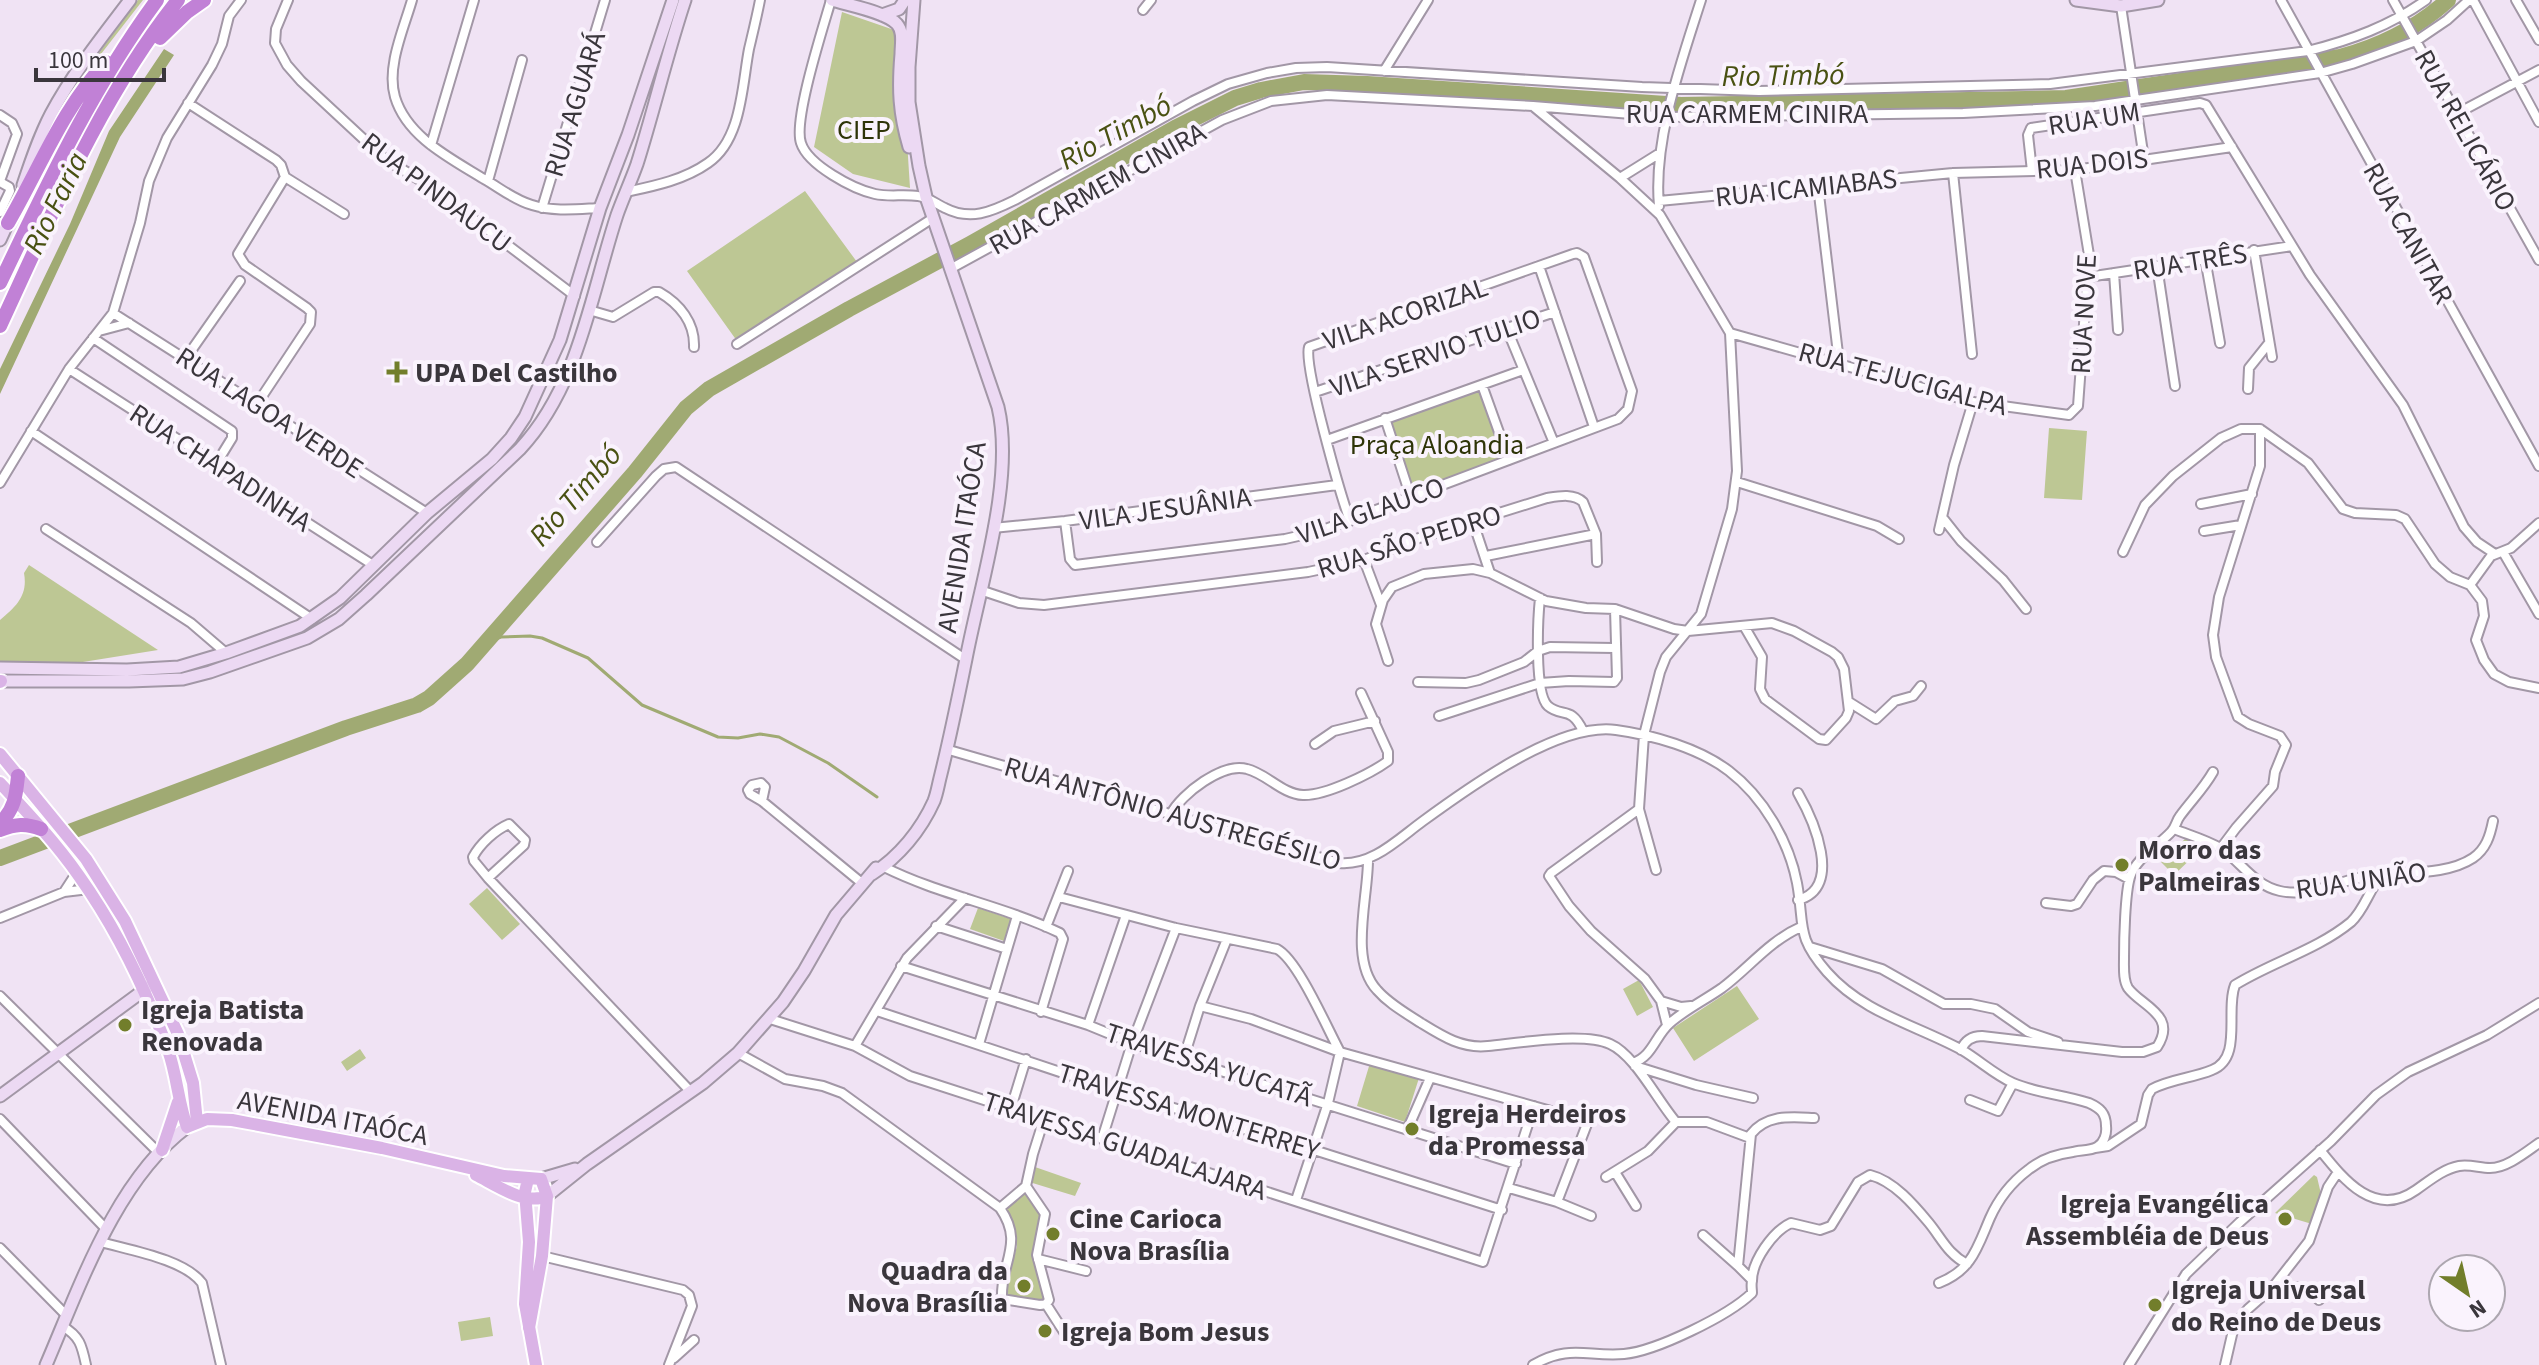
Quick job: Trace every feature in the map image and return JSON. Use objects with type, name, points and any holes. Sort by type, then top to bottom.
[{"type":"highway","points":[[0,283],[70,137],[127,42],[157,0]]},
{"type":"highway","points":[[0,326],[110,98],[178,0]]},
{"type":"highway","points":[[136,59],[204,0]]},
{"type":"highway","points":[[4,218],[95,73],[127,42]]},
{"type":"highway","points":[[0,823],[16,800],[18,776]]},
{"type":"highway","points":[[0,830],[29,824],[47,836]]},
{"type":"main road","points":[[0,240],[4,218],[55,108],[77,71],[130,0]]},
{"type":"main road","points":[[0,668],[161,669],[193,663],[287,631],[312,619],[340,598],[427,513],[492,459],[525,417],[560,340],[600,208],[673,0]]},
{"type":"main road","points":[[0,681],[160,681],[191,677],[322,630],[366,595],[534,435],[554,404],[589,310],[685,0]]},
{"type":"main road","points":[[831,0],[882,15],[899,9],[905,0]]},
{"type":"main road","name":"AVENIDA ITAÓCA","points":[[872,874],[884,867],[919,828],[935,797],[949,750],[1002,473],[1002,423],[926,197],[919,166],[909,102],[914,0]]},
{"type":"main road","points":[[2076,0],[2121,6],[2158,0]]},
{"type":"main road","name":"AVENIDA ITAÓCA","points":[[882,15],[896,23],[902,34],[899,111],[911,154],[919,166]]},
{"type":"main road","points":[[600,208],[611,206],[618,214]]},
{"type":"main road","points":[[543,379],[561,386]]},
{"type":"main road","points":[[427,513],[456,511]]},
{"type":"main road","points":[[418,545],[427,513]]},
{"type":"main road","points":[[0,754],[66,834],[125,921],[178,1034],[194,1097],[192,1124],[161,1151],[135,1183],[107,1230],[46,1365]]},
{"type":"main road","name":"AVENIDA ITAÓCA","points":[[547,1196],[587,1164],[691,1092],[738,1053],[770,1019],[794,987],[836,915],[910,829],[939,781]]},
{"type":"main road","points":[[0,783],[83,881],[142,990],[169,1054],[178,1102],[192,1124]]},
{"type":"main road","points":[[83,881],[95,873]]},
{"type":"main road","points":[[0,1096],[155,982]]},
{"type":"main road","points":[[194,1097],[207,1111],[232,1120]]},
{"type":"main road","points":[[161,1151],[178,1102]]},
{"type":"main road","name":"AVENIDA ITAÓCA","points":[[192,1124],[207,1119],[232,1120],[534,1179],[587,1164]]},
{"type":"main road","name":"AVENIDA ITAÓCA","points":[[463,1167],[525,1198]]},
{"type":"main road","points":[[529,1328],[542,1256],[547,1196],[534,1179],[525,1198],[529,1242],[525,1304],[529,1328],[536,1365]]},
{"type":"main road","points":[[525,1198],[538,1200],[547,1196]]},
{"type":"street","points":[[0,483],[69,369],[113,313],[149,181],[167,138],[212,65],[222,44],[226,21],[241,0]]},
{"type":"street","name":"RUA PINDAUCU","points":[[288,0],[276,29],[275,43],[287,65],[301,81],[385,159],[430,186],[575,296]]},
{"type":"street","points":[[412,0],[393,78],[394,95],[413,129],[431,145],[514,198],[542,208],[600,208]]},
{"type":"street","points":[[431,145],[474,0]]},
{"type":"street","name":"RUA AGUARÁ","points":[[542,208],[603,0]]},
{"type":"street","points":[[626,192],[685,175],[709,163],[720,152],[736,117],[760,0]]},
{"type":"street","points":[[831,0],[801,114],[799,134],[802,146],[818,165],[859,189],[886,196],[926,197]]},
{"type":"street","points":[[1143,10],[1151,0]]},
{"type":"street","points":[[1384,71],[1428,0]]},
{"type":"street","points":[[1660,215],[1657,185],[1660,153],[1701,0]]},
{"type":"street","name":"RUA CANITAR","points":[[2281,0],[2539,466]]},
{"type":"street","name":"RUA RELICÁRIO","points":[[2393,0],[2539,260]]},
{"type":"street","name":"RUA CARMEM CINIRA","points":[[926,197],[961,215],[986,213],[1228,84],[1296,68],[1327,67],[1675,90],[2050,84],[2130,77],[2309,53],[2404,19],[2426,0]]},
{"type":"street","points":[[2471,0],[2539,122]]},
{"type":"street","name":"RUA CARMEM CINIRA","points":[[948,265],[1222,120],[1271,101],[1327,95],[1669,114],[2061,109],[2319,70],[2382,55],[2447,20],[2471,0]]},
{"type":"street","points":[[2516,0],[2539,40]]},
{"type":"street","points":[[2121,6],[2144,159]]},
{"type":"street","points":[[488,181],[522,60]]},
{"type":"street","points":[[2458,113],[2539,70]]},
{"type":"street","points":[[188,103],[276,160],[285,177],[344,214]]},
{"type":"street","name":"RUA UM","points":[[2032,171],[2028,135],[2031,128],[2200,103],[2208,107],[2232,147]]},
{"type":"street","points":[[1533,106],[1660,215],[1730,333],[1737,482],[1732,509],[1701,614],[1671,650],[1660,672],[1644,735],[1639,809],[1656,870]]},
{"type":"street","points":[[0,115],[12,123],[17,134],[0,181],[10,189],[4,218]]},
{"type":"street","points":[[2232,147],[2292,246],[2403,405],[2464,527],[2477,542],[2499,553],[2539,614]]},
{"type":"street","name":"RUA DOIS","points":[[1953,173],[2075,170],[2232,147]]},
{"type":"street","points":[[1620,178],[1660,153]]},
{"type":"street","name":"RUA NOVE","points":[[2075,170],[2089,255],[2079,396],[2075,411]]},
{"type":"street","points":[[1953,173],[1972,354]]},
{"type":"street","name":"RUA ICAMIABAS","points":[[1659,201],[1953,173]]},
{"type":"street","points":[[257,404],[311,318],[307,308],[245,265],[238,254],[285,177]]},
{"type":"street","points":[[1818,186],[1839,362]]},
{"type":"street","points":[[737,344],[933,218]]},
{"type":"street","name":"RUA TRÊS","points":[[2088,277],[2292,246]]},
{"type":"street","points":[[2254,250],[2272,357]]},
{"type":"street","name":"VILA ACORIZAL","points":[[1350,521],[1337,485],[1307,355],[1312,344],[1581,254]]},
{"type":"street","name":"VILA GLAUCO","points":[[1065,521],[1070,559],[1075,565],[1285,539],[1350,521],[1623,415],[1628,409],[1632,391],[1587,261],[1581,254]]},
{"type":"street","points":[[2205,258],[2220,343]]},
{"type":"street","points":[[1539,266],[1594,427]]},
{"type":"street","points":[[2157,266],[2175,386]]},
{"type":"street","points":[[2114,273],[2118,330]]},
{"type":"street","points":[[186,358],[240,281]]},
{"type":"street","points":[[589,310],[613,317],[659,292],[687,318],[694,334],[694,347]]},
{"type":"street","name":"VILA SERVIO TULIO","points":[[1315,392],[1555,312]]},
{"type":"street","name":"RUA LAGOA VERDE","points":[[113,313],[427,513]]},
{"type":"street","points":[[95,335],[129,323]]},
{"type":"street","points":[[1506,327],[1554,443]]},
{"type":"street","name":"RUA TEJUCIGALPA","points":[[1730,333],[1973,402],[2063,415],[2075,411]]},
{"type":"street","points":[[95,335],[232,431],[232,438],[216,464]]},
{"type":"street","points":[[2248,389],[2249,368],[2269,343]]},
{"type":"street","name":"RUA CHAPADINHA","points":[[69,369],[373,565]]},
{"type":"street","points":[[1327,440],[1523,370]]},
{"type":"street","points":[[1482,385],[1509,460]]},
{"type":"street","points":[[1939,530],[1973,402]]},
{"type":"street","points":[[1385,418],[1411,498]]},
{"type":"street","points":[[2123,552],[2145,505],[2173,476],[2221,438],[2241,429],[2260,429],[2308,463],[2343,509],[2401,517],[2442,571],[2470,585],[2482,601],[2484,609],[2476,640],[2484,660],[2501,679],[2539,688]]},
{"type":"street","points":[[2221,848],[2273,786],[2286,745],[2280,736],[2238,717],[2230,688],[2216,657],[2213,624],[2260,466],[2260,429]]},
{"type":"street","points":[[31,431],[312,619]]},
{"type":"street","points":[[597,542],[656,476],[664,469],[676,467],[965,659]]},
{"type":"street","points":[[1737,482],[1877,526],[1899,539]]},
{"type":"street","name":"VILA JESUÂNIA","points":[[993,528],[1337,485]]},
{"type":"street","points":[[2201,504],[2252,494]]},
{"type":"street","name":"RUA SÃO PEDRO","points":[[980,590],[1019,603],[1044,605],[1308,572],[1364,560],[1419,538],[1547,498],[1573,497],[1583,502],[1596,534],[1597,562]]},
{"type":"street","points":[[1942,517],[1961,541],[2003,580],[2026,609]]},
{"type":"street","points":[[1473,522],[1490,573]]},
{"type":"street","points":[[2470,585],[2499,553],[2511,548],[2539,523]]},
{"type":"street","points":[[2204,531],[2241,525]]},
{"type":"street","points":[[46,529],[191,623],[226,653]]},
{"type":"street","points":[[1486,556],[1596,534]]},
{"type":"street","points":[[1364,560],[1381,605]]},
{"type":"street","points":[[1388,661],[1376,624],[1381,605],[1392,587],[1424,574],[1456,569],[1490,573],[1554,603],[1615,609],[1674,629],[1688,631],[1772,623],[1784,626],[1832,652],[1842,663],[1849,702],[1846,718],[1824,741],[1762,694],[1762,657],[1744,626]]},
{"type":"street","points":[[1540,598],[1538,651],[1544,700],[1548,706],[1576,718],[1583,731]]},
{"type":"street","points":[[1439,716],[1540,683],[1616,681],[1615,609]]},
{"type":"street","points":[[1418,682],[1466,683],[1479,680],[1524,662],[1538,651],[1558,646],[1614,648]]},
{"type":"street","points":[[1849,702],[1876,719],[1895,701],[1913,696],[1921,686]]},
{"type":"street","points":[[1171,814],[1179,802],[1196,788],[1218,774],[1238,768],[1250,770],[1285,789],[1305,795],[1331,789],[1381,767],[1388,761],[1388,752],[1361,693]]},
{"type":"street","points":[[1315,744],[1334,731],[1375,721]]},
{"type":"street","name":"RUA ANTÔNIO AUSTREGÉSILO","points":[[949,750],[1349,864],[1368,860],[1437,811],[1536,749],[1583,731],[1616,730],[1644,735],[1705,757],[1730,771],[1766,810],[1784,843],[1797,882],[1801,927],[1809,947],[1828,973],[1849,993],[1903,1024],[1961,1050],[2013,1083],[2098,1107],[2105,1116],[2107,1128],[2104,1140],[2095,1148]]},
{"type":"street","points":[[1961,1050],[1967,1040],[1974,1036],[2078,1049],[2143,1052],[2154,1049],[2162,1039],[2162,1027],[2156,1012],[2132,992],[2124,978],[2129,879],[2137,865],[2174,829],[2213,772]]},
{"type":"street","points":[[1798,793],[1815,826],[1822,872],[1816,890],[1808,898],[1798,900]]},
{"type":"street","points":[[762,801],[863,884]]},
{"type":"street","points":[[1639,809],[1549,876],[1569,906],[1645,979],[1661,1001],[1667,1025]]},
{"type":"street","name":"RUA UNIÃO","points":[[2174,829],[2221,848],[2258,881],[2284,892],[2323,889],[2359,878],[2462,864],[2482,851],[2493,821]]},
{"type":"street","points":[[488,878],[524,845],[525,840],[509,824],[498,829],[476,851],[474,861],[488,878],[691,1092]]},
{"type":"street","points":[[1368,860],[1362,961],[1372,984],[1390,1002],[1443,1037],[1465,1045],[1486,1047],[1542,1040],[1601,1041],[1622,1052],[1676,1122]]},
{"type":"street","points":[[884,867],[924,886],[1060,933],[1063,939],[1041,1012]]},
{"type":"street","points":[[2046,903],[2077,904],[2093,880],[2104,871],[2111,870],[2129,879]]},
{"type":"street","points":[[1046,927],[1068,871]]},
{"type":"street","points":[[1939,1283],[1955,1276],[1967,1264],[1980,1246],[1997,1204],[2028,1169],[2049,1158],[2108,1146],[2141,1124],[2152,1089],[2223,1064],[2230,1049],[2231,1000],[2235,985],[2318,944],[2344,927],[2361,911],[2382,875]]},
{"type":"street","points":[[0,918],[83,881]]},
{"type":"street","points":[[64,892],[83,881]]},
{"type":"street","points":[[1059,897],[1176,928],[1261,945],[1285,954],[1297,970],[1340,1052],[1328,1103],[1296,1200]]},
{"type":"street","points":[[855,1046],[901,966],[965,898]]},
{"type":"street","points":[[1088,1025],[1126,915]]},
{"type":"street","points":[[979,1044],[1017,916]]},
{"type":"street","points":[[936,926],[1007,949]]},
{"type":"street","points":[[1634,1065],[1648,1054],[1667,1025],[1724,986],[1779,938],[1801,927]]},
{"type":"street","points":[[1102,1139],[1132,1043],[1176,928]]},
{"type":"street","points":[[1184,1057],[1200,1006],[1227,939]]},
{"type":"street","points":[[1809,947],[1882,969],[1944,1004],[1971,1004],[1995,1009],[2028,1032],[2078,1049]]},
{"type":"street","name":"TRAVESSA YUCATÃ","points":[[901,966],[1088,1025],[1132,1043],[1516,1164]]},
{"type":"street","points":[[0,996],[161,1151]]},
{"type":"street","points":[[1661,1001],[1681,1007],[1692,1006]]},
{"type":"street","points":[[2129,1365],[2186,1274],[2376,1095],[2408,1072],[2487,1035],[2539,1003]]},
{"type":"street","points":[[1200,1006],[1251,1019],[1340,1052],[1551,1111]]},
{"type":"street","name":"TRAVESSA MONTERREY","points":[[877,1011],[1117,1091],[1502,1210]]},
{"type":"street","name":"TRAVESSA GUADALAJARA","points":[[770,1019],[855,1046],[910,1076],[1483,1262],[1502,1210]]},
{"type":"street","points":[[738,1053],[785,1079],[842,1093],[1000,1208],[1006,1216],[1012,1239],[1002,1299]]},
{"type":"street","points":[[1011,1108],[1026,1059]]},
{"type":"street","points":[[1634,1065],[1696,1085],[1753,1098]]},
{"type":"street","points":[[1408,1128],[1430,1078]]},
{"type":"street","points":[[1970,1100],[1998,1111],[2013,1083]]},
{"type":"street","points":[[1502,1210],[1534,1106]]},
{"type":"street","points":[[1738,1266],[1750,1138],[1754,1129],[1768,1120],[1784,1117],[1814,1118]]},
{"type":"street","points":[[0,1119],[107,1230]]},
{"type":"street","points":[[1000,1208],[1026,1186],[1044,1119]]},
{"type":"street","points":[[1606,1177],[1653,1147],[1676,1122],[1707,1122],[1750,1138]]},
{"type":"street","points":[[1557,1202],[1587,1124]]},
{"type":"street","points":[[2320,1150],[2348,1184],[2381,1198],[2397,1199],[2450,1169],[2464,1165],[2495,1168],[2539,1143]]},
{"type":"street","points":[[1615,1172],[1636,1206]]},
{"type":"street","points":[[2225,1365],[2237,1321],[2273,1287],[2309,1241],[2328,1187],[2338,1172]]},
{"type":"street","points":[[1533,1365],[1560,1353],[1635,1352],[1685,1334],[1746,1298],[1753,1290],[1751,1279],[1761,1254],[1780,1230],[1791,1223],[1820,1230],[1831,1226],[1858,1182],[1870,1175],[1888,1183],[1908,1200],[1947,1250],[1967,1264]]},
{"type":"street","points":[[1026,1186],[1045,1214],[1036,1249],[1048,1294],[1046,1304],[1064,1332]]},
{"type":"street","points":[[1509,1188],[1591,1216]]},
{"type":"street","points":[[1703,1235],[1751,1279]]},
{"type":"street","points":[[101,1242],[183,1267],[198,1278],[202,1283],[221,1365]]},
{"type":"street","points":[[0,1248],[77,1336],[86,1365]]},
{"type":"street","points":[[542,1256],[683,1290],[689,1295],[692,1306],[670,1363]]},
{"type":"street","points":[[1038,1259],[1086,1271]]},
{"type":"street","points":[[2273,1287],[2301,1286],[2319,1300]]},
{"type":"street","points":[[974,1304],[1002,1299],[1046,1304]]},
{"type":"street","points":[[670,1363],[694,1340]]},
{"type":"street","points":[[1609,1354],[1612,1365]]},
{"type":"green space","points":[[138,0],[143,0],[58,117],[94,60]]},
{"type":"green space","name":"CIEP","points":[[842,12],[900,32],[910,188],[853,174],[814,147]]},
{"type":"green space","points":[[805,191],[857,262],[737,341],[687,271]]},
{"type":"green space","name":"Praça Aloandia","points":[[1479,391],[1502,458],[1414,491],[1392,422]]},
{"type":"green space","points":[[2049,428],[2087,431],[2082,500],[2044,498]]},
{"type":"green space","points":[[29,565],[158,650],[64,665],[0,662],[0,620],[20,600],[24,573]]},
{"type":"green space","points":[[2186,838],[2199,851],[2174,875],[2161,862]]},
{"type":"green space","points":[[487,888],[520,924],[502,940],[469,904]]},
{"type":"green space","points":[[978,908],[1011,919],[1004,941],[970,929]]},
{"type":"green space","points":[[1639,980],[1653,1007],[1637,1016],[1623,989]]},
{"type":"green space","points":[[1737,986],[1759,1019],[1694,1061],[1673,1028]]},
{"type":"green space","points":[[360,1049],[366,1058],[347,1071],[341,1062]]},
{"type":"green space","points":[[1370,1063],[1419,1078],[1405,1122],[1357,1106]]},
{"type":"green space","points":[[1035,1167],[1081,1183],[1075,1196],[1026,1181]]},
{"type":"green space","points":[[2314,1175],[2321,1194],[2312,1224],[2275,1213]]},
{"type":"green space","points":[[1023,1193],[1029,1194],[1041,1212],[1033,1253],[1045,1300],[1008,1296],[1005,1291],[1017,1246],[1005,1207]]},
{"type":"green space","points":[[490,1317],[493,1336],[461,1341],[458,1322]]},
{"type":"shaded area","points":[[164,49],[174,55],[120,137],[0,394],[0,369],[70,224],[109,131]]},
{"type":"waterway","name":"Rio Timbó","points":[[0,858],[429,698],[467,664],[635,472],[686,408],[709,389],[1175,128],[1235,98],[1304,82],[1681,105],[2066,98],[2340,57],[2370,48],[2397,35],[2448,0]]},
{"type":"waterway","points":[[485,643],[501,637],[542,638],[588,658],[642,705],[718,737],[738,738],[760,734],[779,737],[828,763],[877,797]]},
{"type":"place","name":"UPA Del Castilho","points":[[397,372]]},
{"type":"place","name":"Morro das Palmeiras","points":[[2122,865]]},
{"type":"place","name":"Igreja Batista Renovada","points":[[125,1025]]},
{"type":"place","name":"Igreja Herdeiros da Promessa","points":[[1412,1129]]},
{"type":"place","name":"Igreja Evangélica Assembléia de Deus","points":[[2285,1219]]},
{"type":"place","name":"Cine Carioca Nova Brasília","points":[[1053,1234]]},
{"type":"place","name":"Quadra da Nova Brasília","points":[[1024,1286]]},
{"type":"place","name":"Igreja Universal do Reino de Deus","points":[[2155,1305]]},
{"type":"place","name":"Igreja Bom Jesus","points":[[1045,1331]]},
{"type":"water label","name":"Rio Faria","points":[[55,203]]}]
